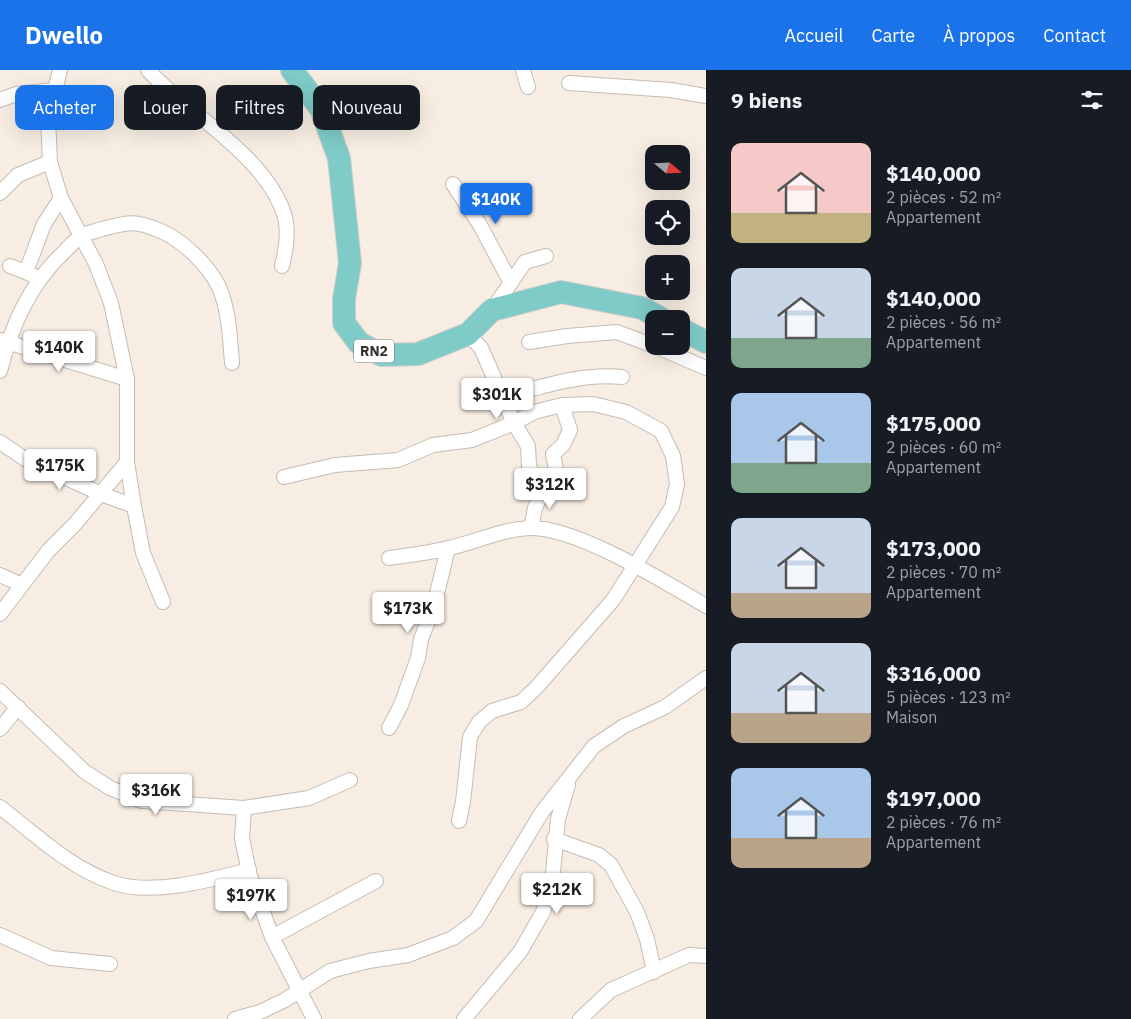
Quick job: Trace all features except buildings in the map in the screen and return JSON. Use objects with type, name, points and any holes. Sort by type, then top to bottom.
[{"type":"highway","name":"RN2","points":[[292,70],[321,109],[339,158],[350,263],[344,299],[344,324],[359,343],[382,355],[418,354],[468,334],[492,310]]},
{"type":"highway","points":[[492,310],[561,292],[646,310]]},
{"type":"highway","points":[[690,334],[706,342]]},
{"type":"street","points":[[56,85],[60,70]]},
{"type":"street","points":[[148,70],[162,86],[230,142],[267,182],[285,218],[287,239],[282,266]]},
{"type":"street","points":[[523,70],[528,87]]},
{"type":"street","points":[[569,84],[672,90],[706,96]]},
{"type":"street","points":[[0,100],[15,94]]},
{"type":"street","points":[[49,130],[50,162],[61,198],[96,264],[110,303],[127,379],[127,462],[134,506],[143,552],[163,602]]},
{"type":"street","points":[[0,192],[18,175],[50,162]]},
{"type":"street","points":[[453,184],[480,225],[511,283]]},
{"type":"street","points":[[26,272],[44,224],[61,198]]},
{"type":"street","points":[[0,371],[4,341],[40,279],[81,236],[128,222],[145,225],[179,240],[196,256],[218,285],[228,320],[232,364]]},
{"type":"street","points":[[492,310],[525,262],[546,256]]},
{"type":"street","points":[[10,266],[40,279]]},
{"type":"street","points":[[529,342],[567,336],[617,332],[645,342]]},
{"type":"street","points":[[468,334],[480,348],[514,423],[528,446],[529,466],[532,473],[544,486]]},
{"type":"street","points":[[4,341],[127,379]]},
{"type":"street","points":[[676,355],[706,368]]},
{"type":"street","points":[[503,398],[567,380],[610,376],[622,377]]},
{"type":"street","points":[[284,477],[335,465],[398,460],[433,445],[472,440],[514,423],[534,412],[562,405],[593,404],[626,412],[661,431],[673,456],[677,484],[672,507],[613,600],[536,688],[521,702],[492,711],[479,722],[470,737],[459,822]]},
{"type":"street","points":[[532,528],[535,508],[544,486],[552,480],[556,470],[553,454],[563,445],[570,430],[562,405]]},
{"type":"street","points":[[0,442],[25,458],[101,494],[134,506]]},
{"type":"street","points":[[0,614],[48,551],[101,494],[127,462]]},
{"type":"street","points":[[389,558],[448,548],[514,530],[532,528],[579,540],[636,565],[706,606]]},
{"type":"street","points":[[389,728],[401,705],[418,658],[421,639],[434,606],[448,548]]},
{"type":"street","points":[[0,575],[22,585]]},
{"type":"street","points":[[235,1019],[261,1015],[330,971],[369,961],[408,955],[453,938],[476,921],[542,812],[594,746],[624,726],[665,707],[706,678]]},
{"type":"street","points":[[0,691],[85,772],[110,788],[142,801],[244,808],[309,798],[350,780]]},
{"type":"street","points":[[0,729],[18,707]]},
{"type":"street","points":[[464,1019],[520,952],[543,912],[552,884],[554,839],[558,818],[570,775]]},
{"type":"street","points":[[0,807],[60,854],[114,884],[154,887],[201,882],[249,870]]},
{"type":"street","points":[[244,808],[242,839],[249,870],[272,937],[314,1019]]},
{"type":"street","points":[[554,839],[599,855],[610,865],[637,912],[647,939],[654,972]]},
{"type":"street","points":[[272,937],[376,881]]},
{"type":"street","points":[[0,935],[51,958],[110,964]]},
{"type":"street","points":[[580,1019],[611,990],[689,955],[706,956]]}]
